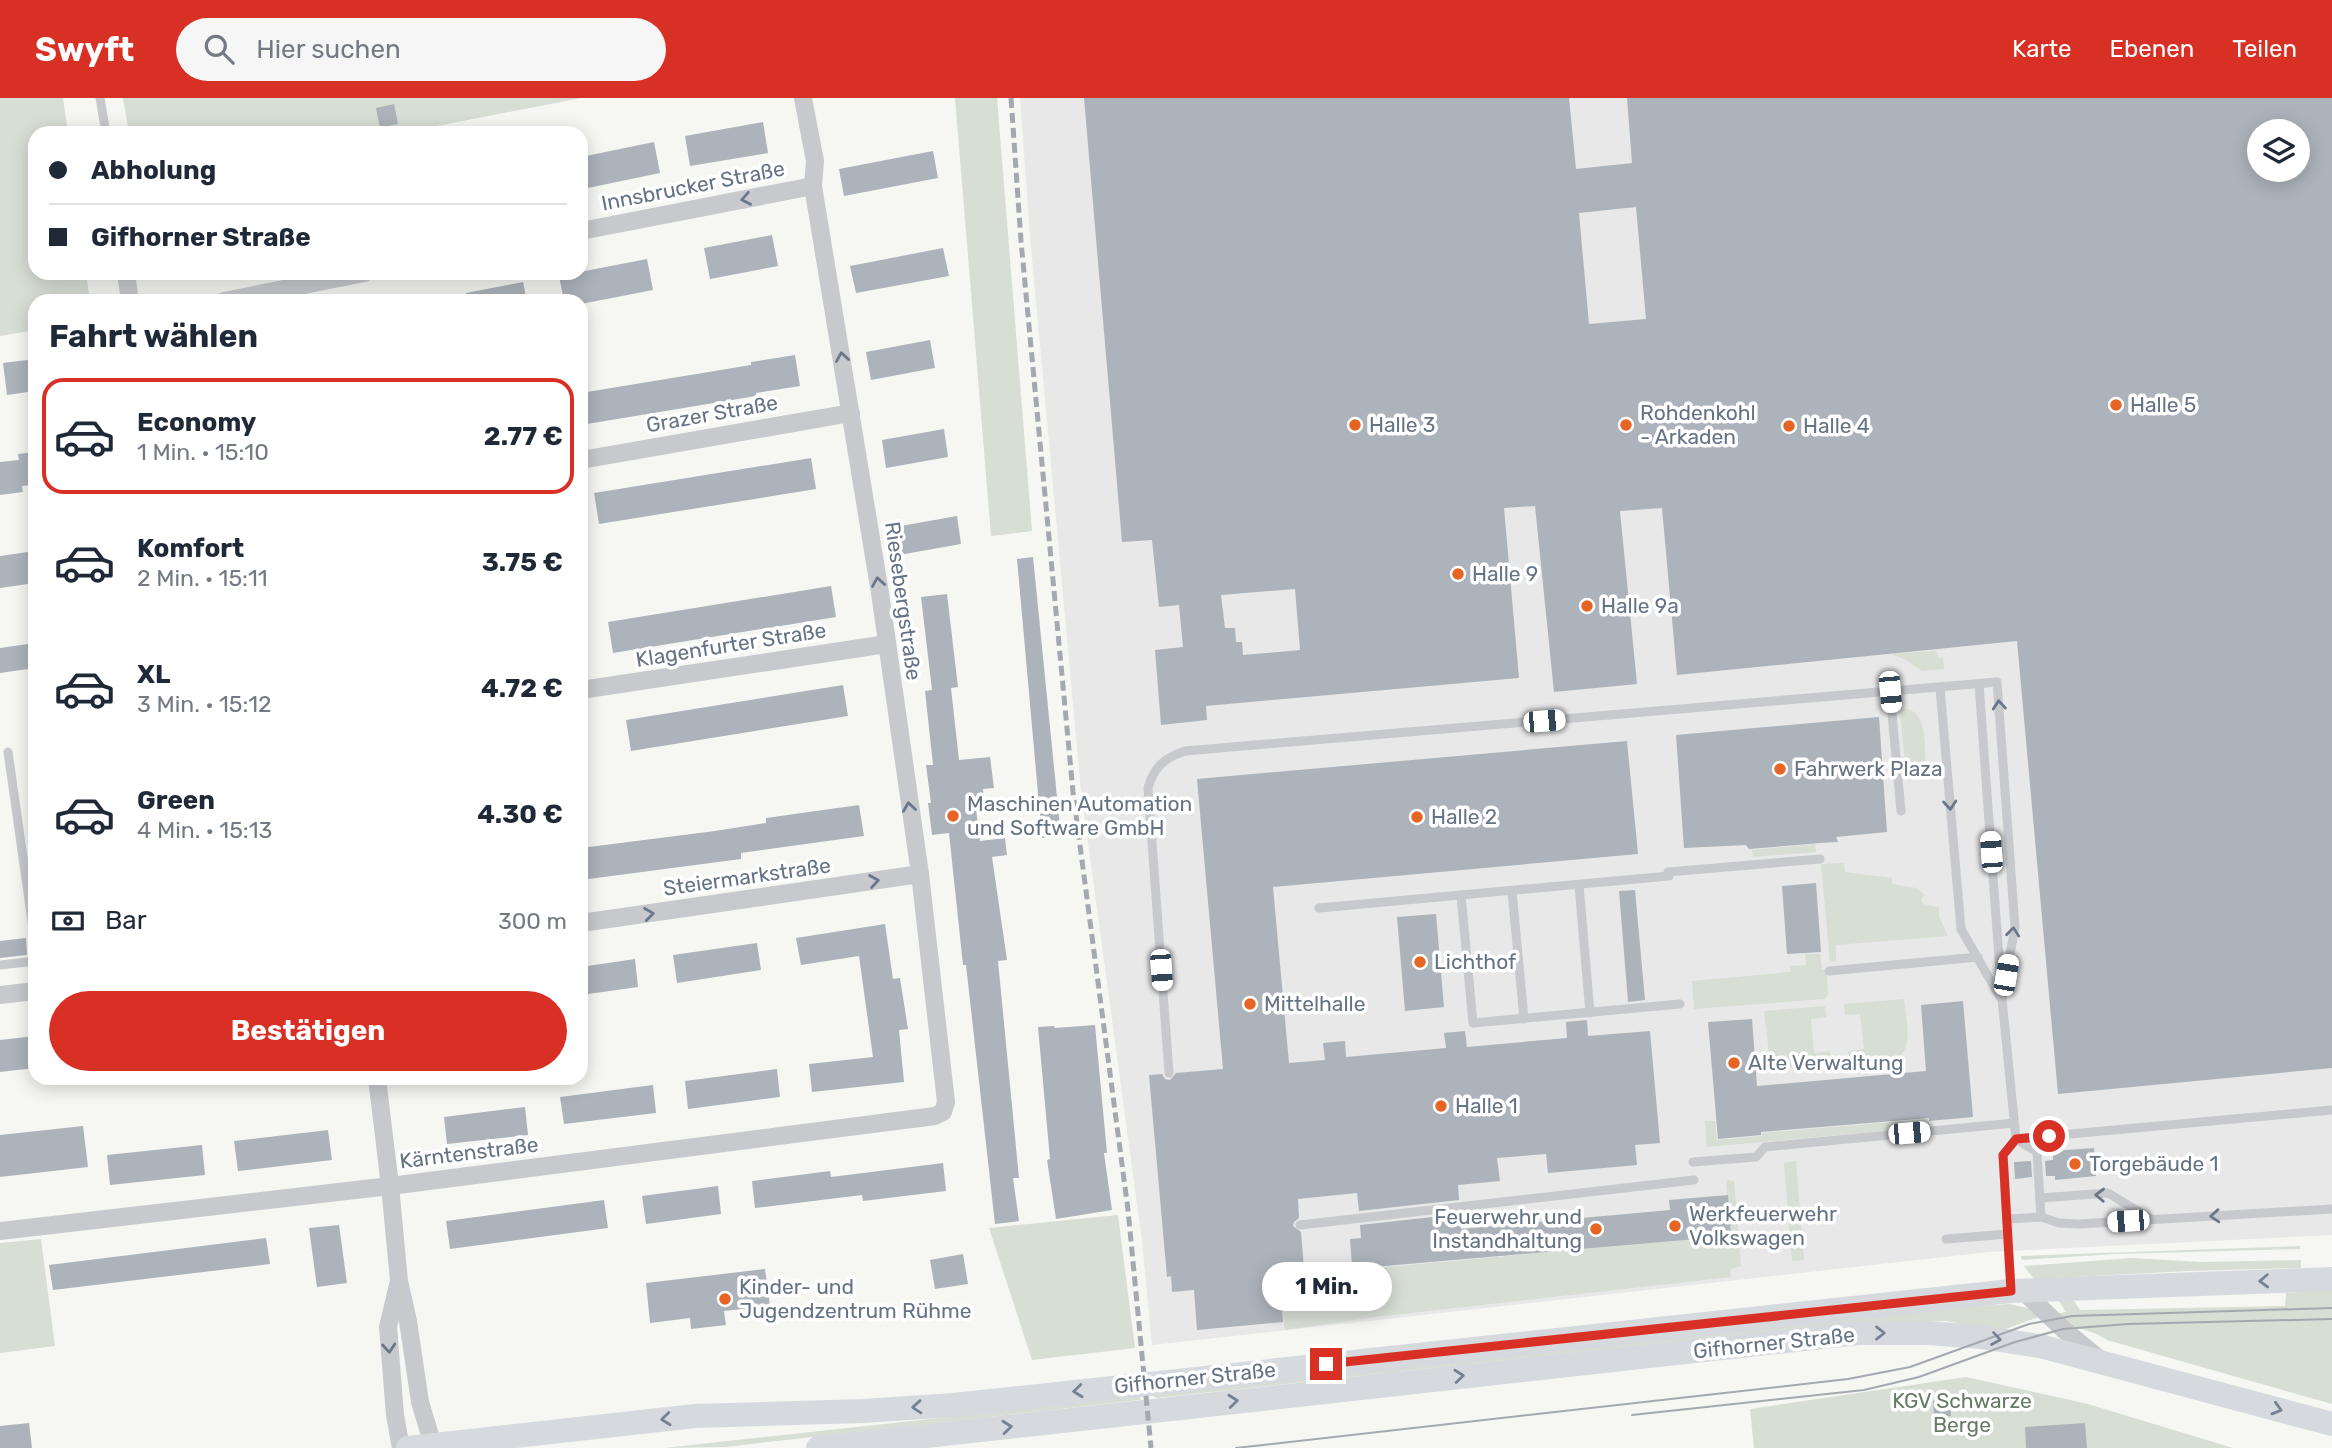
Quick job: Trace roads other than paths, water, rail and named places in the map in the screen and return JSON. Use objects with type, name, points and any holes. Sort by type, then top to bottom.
[{"type":"main road","name":"Gifhorner Straße","points":[[408,1448],[695,1416],[863,1411],[954,1405],[2017,1291],[2332,1279]]},
{"type":"main road","name":"Gifhorner Straße","points":[[817,1448],[955,1436],[1859,1333],[1928,1333],[2040,1346],[2332,1424]]},
{"type":"street","name":"Riesebergstraße","points":[[803,98],[815,161],[813,186],[887,644],[920,874],[946,1102],[943,1112]]},
{"type":"street","name":"Innsbrucker Straße","points":[[588,230],[813,186]]},
{"type":"street","points":[[259,294],[329,280]]},
{"type":"street","name":"Grazer Straße","points":[[588,459],[851,413]]},
{"type":"street","name":"Klagenfurter Straße","points":[[588,689],[887,644]]},
{"type":"street","name":"Steiermarkstraße","points":[[588,922],[920,874]]},
{"type":"street","points":[[0,995],[28,992]]},
{"type":"street","points":[[378,1085],[399,1282],[408,1321],[420,1402],[433,1446]]},
{"type":"street","name":"Kärntenstraße","points":[[0,1231],[390,1186],[936,1116],[943,1112]]},
{"type":"street","points":[[399,1282],[388,1327],[394,1408],[401,1448]]},
{"type":"street","name":"Gifhorner Straße","points":[[2017,1291],[2102,1361]]},
{"type":"lane","points":[[100,98],[105,126]]},
{"type":"lane","points":[[1169,1073],[1148,788],[1153,773],[1161,762],[1185,751],[1997,682],[2015,928],[2002,999]]},
{"type":"lane","points":[[1979,684],[2002,999],[2014,1123],[2016,1139],[2036,1152],[2041,1217]]},
{"type":"lane","points":[[1940,688],[1961,929],[2002,999]]},
{"type":"lane","points":[[1890,692],[1901,811]]},
{"type":"lane","points":[[8,752],[28,893]]},
{"type":"lane","points":[[1319,908],[1578,885],[1820,859]]},
{"type":"lane","points":[[1578,885],[1590,1013]]},
{"type":"lane","points":[[1512,891],[1524,1019]]},
{"type":"lane","points":[[1461,895],[1473,1023],[1680,1004]]},
{"type":"lane","points":[[1829,971],[1978,957]]},
{"type":"lane","points":[[0,965],[28,962]]},
{"type":"lane","points":[[2017,1291],[2008,1234],[2003,1155],[2016,1139],[2332,1110]]},
{"type":"lane","points":[[1693,1162],[1756,1157],[1765,1146],[2014,1123]]},
{"type":"lane","points":[[1300,1225],[1694,1180]]},
{"type":"lane","points":[[2040,1199],[2108,1193],[2153,1220]]},
{"type":"lane","points":[[2007,1220],[2041,1217],[2059,1223],[2078,1224],[2332,1209]]},
{"type":"lane","points":[[1947,1239],[2008,1234]]},
{"type":"tram line","points":[[1236,1448],[1848,1379],[1910,1367],[2029,1324],[2072,1316],[2332,1308]]},
{"type":"tram line","points":[[1632,1415],[1864,1390],[1919,1377],[2015,1342],[2063,1329],[2128,1324],[2332,1319]]},
{"type":"railway","points":[[1011,98],[1021,241],[1073,792],[1128,1210],[1151,1448]]},
{"type":"place","name":"Halle 5","points":[[2116,405]]},
{"type":"place","name":"Halle 3","points":[[1355,425]]},
{"type":"place","name":"Rohdenkohl - Arkaden","points":[[1626,425]]},
{"type":"place","name":"Halle 4","points":[[1789,426]]},
{"type":"place","name":"Halle 9","points":[[1458,574]]},
{"type":"place","name":"Halle 9a","points":[[1587,606]]},
{"type":"place","name":"Fahrwerk Plaza","points":[[1780,769]]},
{"type":"place","name":"Maschinen Automation und Software GmbH","points":[[953,816]]},
{"type":"place","name":"Halle 2","points":[[1417,817]]},
{"type":"place","name":"Lichthof","points":[[1420,962]]},
{"type":"place","name":"Mittelhalle","points":[[1250,1004]]},
{"type":"place","name":"Alte Verwaltung","points":[[1734,1063]]},
{"type":"place","name":"Halle 1","points":[[1441,1106]]},
{"type":"place","name":"Torgebäude 1","points":[[2075,1164]]},
{"type":"place","name":"Werkfeuerwehr Volkswagen","points":[[1675,1226]]},
{"type":"place","name":"Feuerwehr und Instandhaltung","points":[[1596,1229]]},
{"type":"place","name":"Kinder- und Jugendzentrum Rühme","points":[[725,1299]]},
{"type":"park label","name":"KGV Schwarze Berge","points":[[1962,1413]]}]
